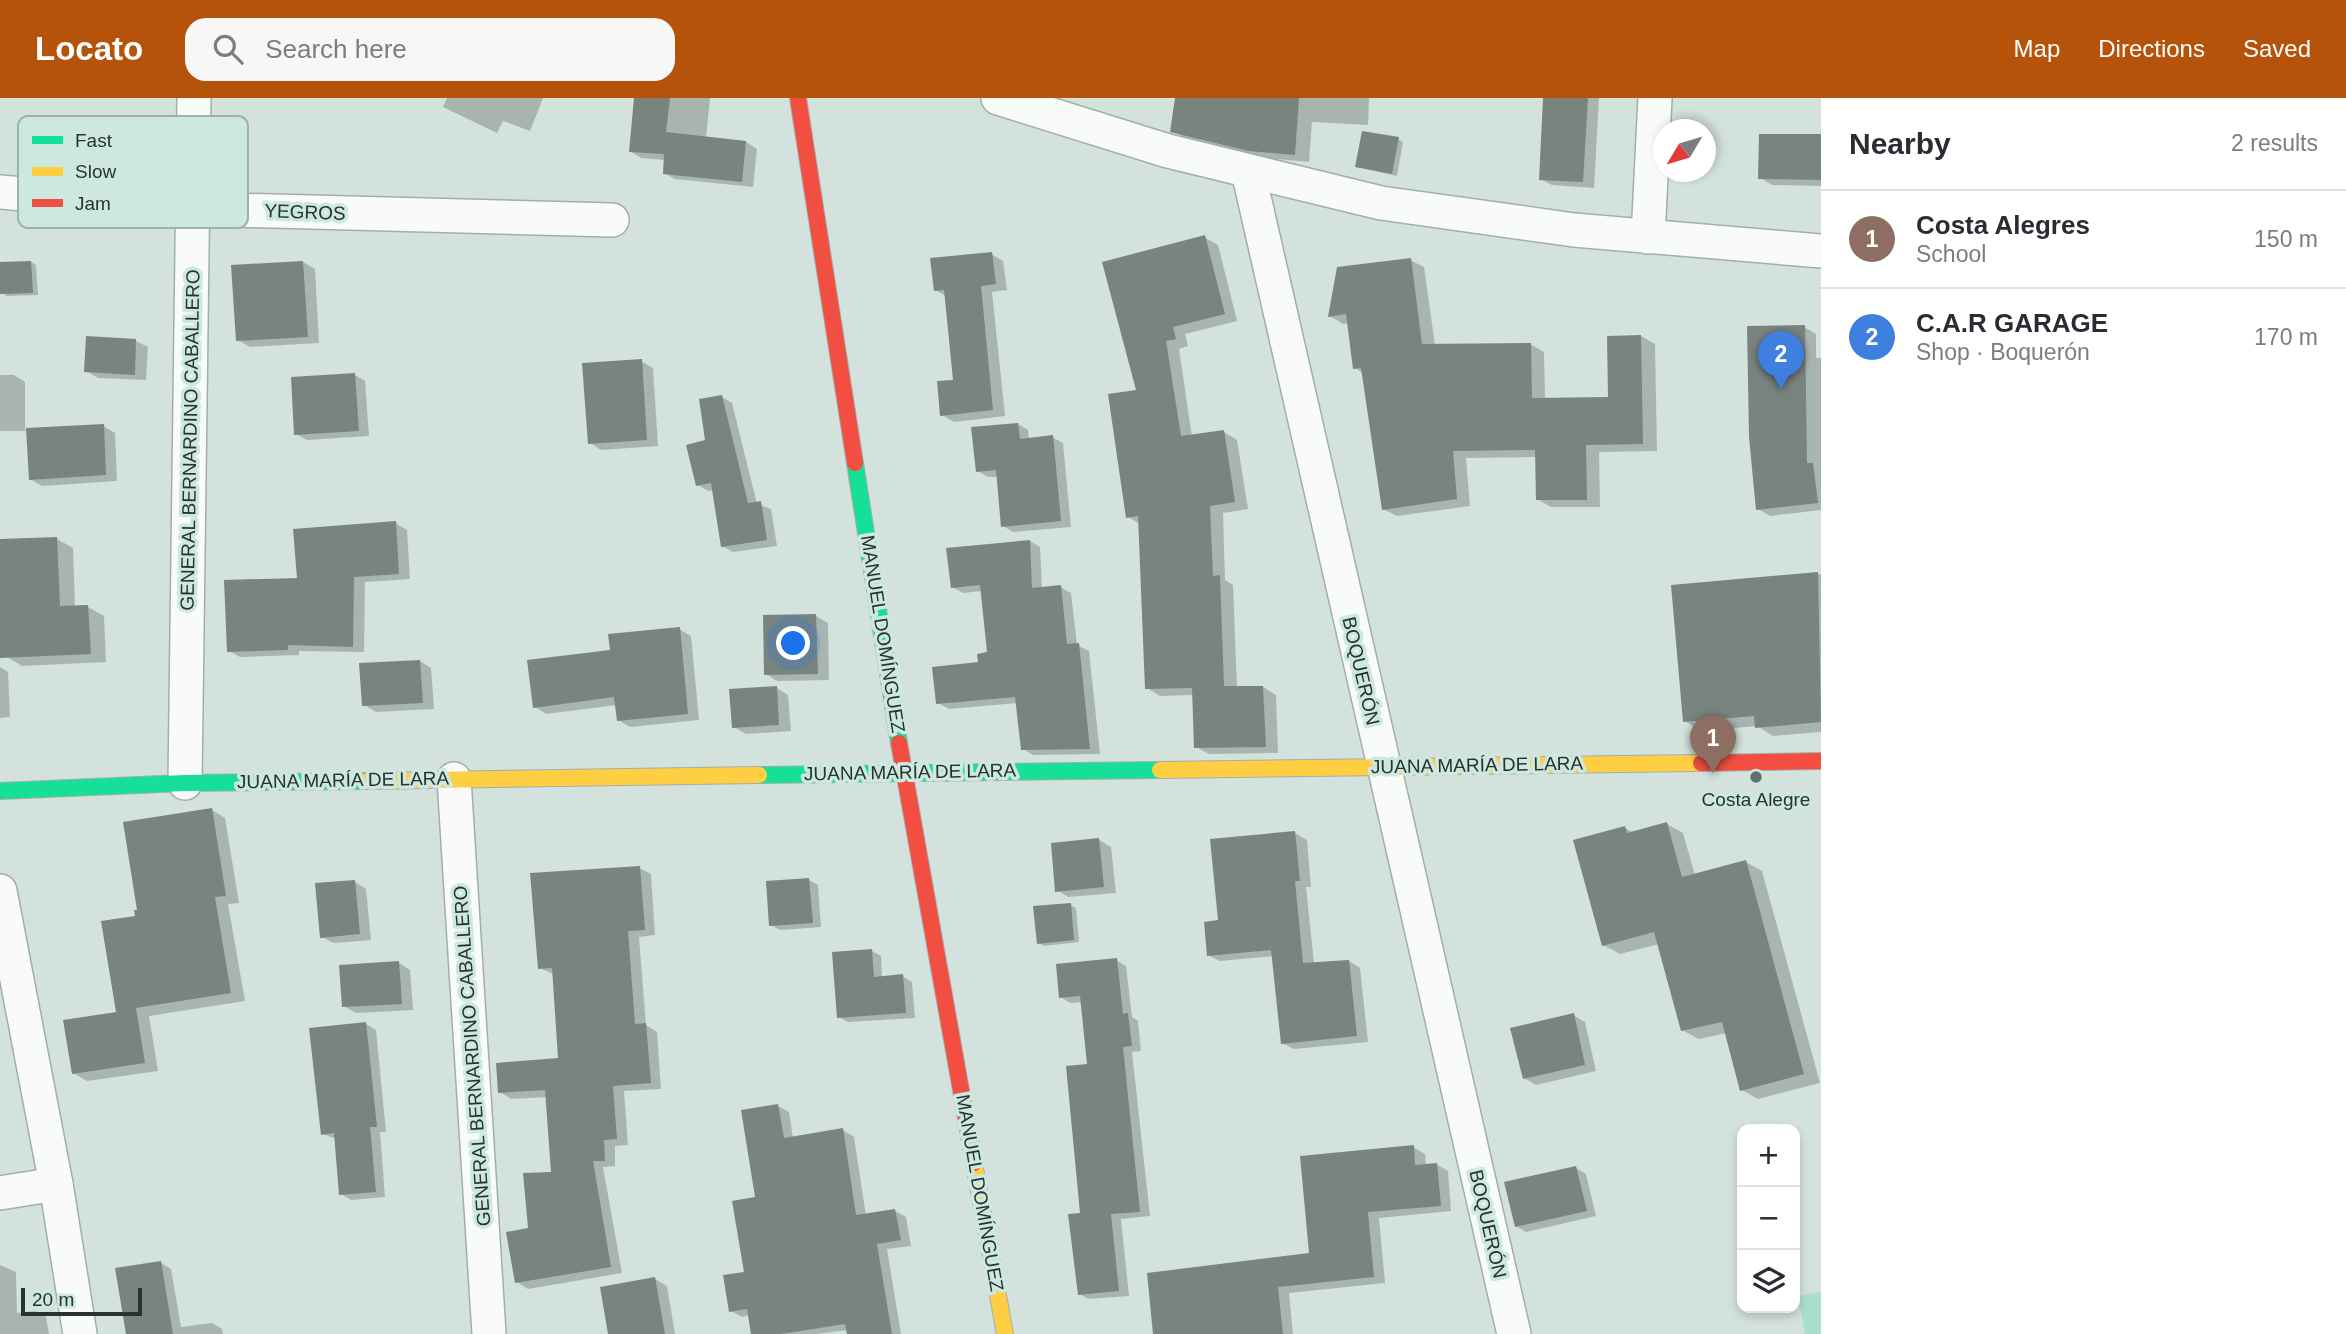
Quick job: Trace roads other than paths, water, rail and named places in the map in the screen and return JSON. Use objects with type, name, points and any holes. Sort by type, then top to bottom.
[{"type":"street","name":"GENERAL BERNARDINO CABALLERO","points":[[194,98],[194,116]]},
{"type":"street","name":"MANUEL DOMÍNGUEZ","points":[[798,98],[904,772],[1005,1334]]},
{"type":"street","points":[[998,98],[1168,151],[1381,203],[1574,230],[1821,251]]},
{"type":"street","points":[[1648,237],[1655,98]]},
{"type":"street","name":"BOQUERÓN","points":[[1248,171],[1514,1334]]},
{"type":"street","name":"YEGROS","points":[[0,192],[18,194]]},
{"type":"street","name":"YEGROS","points":[[248,210],[611,220]]},
{"type":"street","name":"GENERAL BERNARDINO CABALLERO","points":[[185,783],[194,228]]},
{"type":"street","name":"JUANA MARÍA DE LARA","points":[[0,790],[185,783],[1821,761]]},
{"type":"street","name":"GENERAL BERNARDINO CABALLERO","points":[[454,779],[489,1334]]},
{"type":"street","points":[[0,891],[56,1184],[80,1334]]},
{"type":"street","points":[[0,1193],[56,1184]]},
{"type":"place","name":"C.A.R GARAGE","points":[[1781,389]]},
{"type":"place","name":"Costa Alegres","points":[[1713,773]]},
{"type":"place","name":"Costa Alegre","points":[[1756,777]]}]
